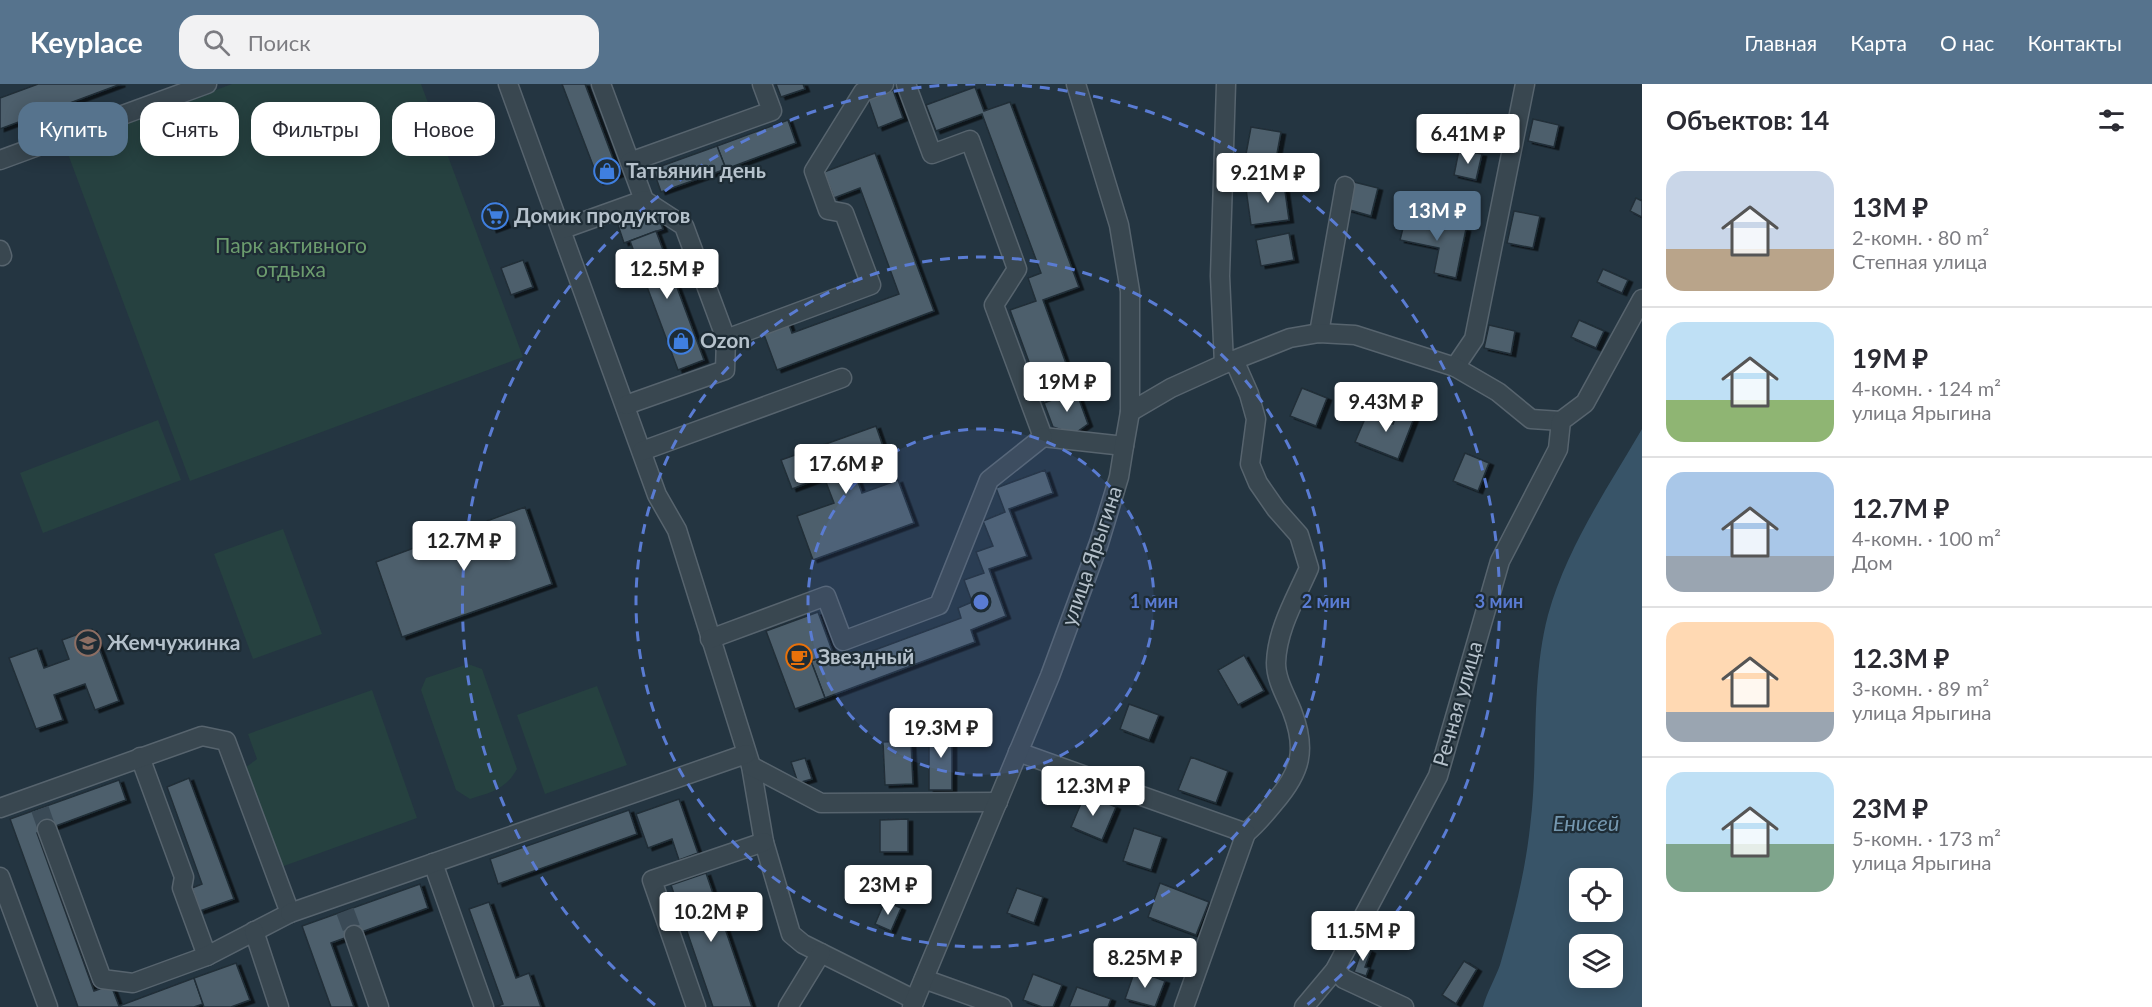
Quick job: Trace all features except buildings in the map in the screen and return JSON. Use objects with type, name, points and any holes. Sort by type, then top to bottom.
[{"type":"street","points":[[0,160],[207,84]]},
{"type":"street","points":[[508,84],[563,229],[657,495],[677,530],[748,760],[764,842],[791,934],[914,1004]]},
{"type":"street","points":[[601,84],[644,200],[684,226],[726,339],[724,370],[626,405]]},
{"type":"street","points":[[630,162],[772,111],[762,84]]},
{"type":"street","points":[[726,339],[871,285],[844,213],[828,210],[814,171],[862,92],[884,84]]},
{"type":"street","points":[[906,84],[932,154],[970,140],[1017,269],[994,305],[1042,437]]},
{"type":"street","name":"улица Ярыгина","points":[[914,1004],[1018,752],[1099,543],[1119,477],[1130,412],[1130,291],[1119,225],[1076,84]]},
{"type":"street","points":[[1184,1007],[1246,832],[1260,822],[1297,773],[1300,751],[1299,728],[1282,687],[1276,664],[1291,606],[1309,568],[1299,535],[1276,509],[1258,483],[1250,464],[1255,444],[1256,419],[1249,394],[1229,362],[1220,276],[1226,84]]},
{"type":"street","points":[[1455,367],[1474,339],[1525,84]]},
{"type":"street","points":[[1319,333],[1345,186]]},
{"type":"street","points":[[563,229],[644,200]]},
{"type":"street","points":[[1130,412],[1171,388],[1229,362],[1290,338],[1319,333],[1355,335],[1455,367],[1498,392],[1531,418],[1561,421],[1585,403],[1642,299]]},
{"type":"street","points":[[642,452],[842,378]]},
{"type":"street","name":"Речная улица","points":[[1304,1007],[1335,970],[1438,776],[1500,561],[1558,449],[1561,421]]},
{"type":"street","points":[[710,639],[826,596],[843,640],[939,604],[989,480],[1042,437],[1124,446]]},
{"type":"street","points":[[0,808],[37,802],[140,757],[202,736],[226,741],[290,913]]},
{"type":"street","points":[[1018,752],[1246,832]]},
{"type":"street","points":[[140,757],[184,878],[182,888],[207,956]]},
{"type":"street","points":[[47,829],[102,979],[133,983],[207,956],[290,913],[342,903],[433,863],[748,760],[821,803],[998,802]]},
{"type":"street","points":[[696,1007],[652,880],[764,842]]},
{"type":"street","points":[[433,863],[484,1007]]},
{"type":"street","points":[[0,877],[6,912],[48,1007]]},
{"type":"street","points":[[254,931],[279,1007]]},
{"type":"street","points":[[354,935],[379,1007]]},
{"type":"street","points":[[788,1007],[821,953]]},
{"type":"street","points":[[1335,970],[1344,979],[1404,1007]]},
{"type":"street","points":[[924,979],[1002,1007]]},
{"type":"green space","name":"Парк активного отдыха","points":[[232,84],[421,84],[428,102],[392,102],[392,156],[448,156],[523,357],[190,481],[69,156],[128,156],[128,123],[140,118],[140,156],[239,156],[239,102],[184,102]]},
{"type":"green space","points":[[158,420],[181,480],[43,533],[20,473]]},
{"type":"green space","points":[[283,529],[322,634],[253,659],[214,554]]},
{"type":"green space","points":[[468,664],[482,669],[517,769],[503,786],[470,799],[456,790],[421,690],[426,678]]},
{"type":"green space","points":[[597,686],[627,765],[545,794],[517,715]]},
{"type":"green space","points":[[372,690],[417,818],[281,867],[245,768],[257,759],[248,734]]},
{"type":"water","name":"Енисей","points":[[1642,429],[1642,1007],[1483,1007],[1500,965],[1525,862],[1533,801],[1539,667],[1548,615],[1566,566],[1602,496]]},
{"type":"tunnel","points":[[40,809],[47,829]]},
{"type":"tunnel","points":[[345,911],[354,935]]},
{"type":"place","name":"Татьянин день","points":[[607,171]]},
{"type":"place","name":"Домик продуктов","points":[[495,216]]},
{"type":"place","name":"Ozon","points":[[681,341]]},
{"type":"place","name":"Жемчужинка","points":[[88,643]]},
{"type":"place","name":"Звездный","points":[[799,657]]}]
